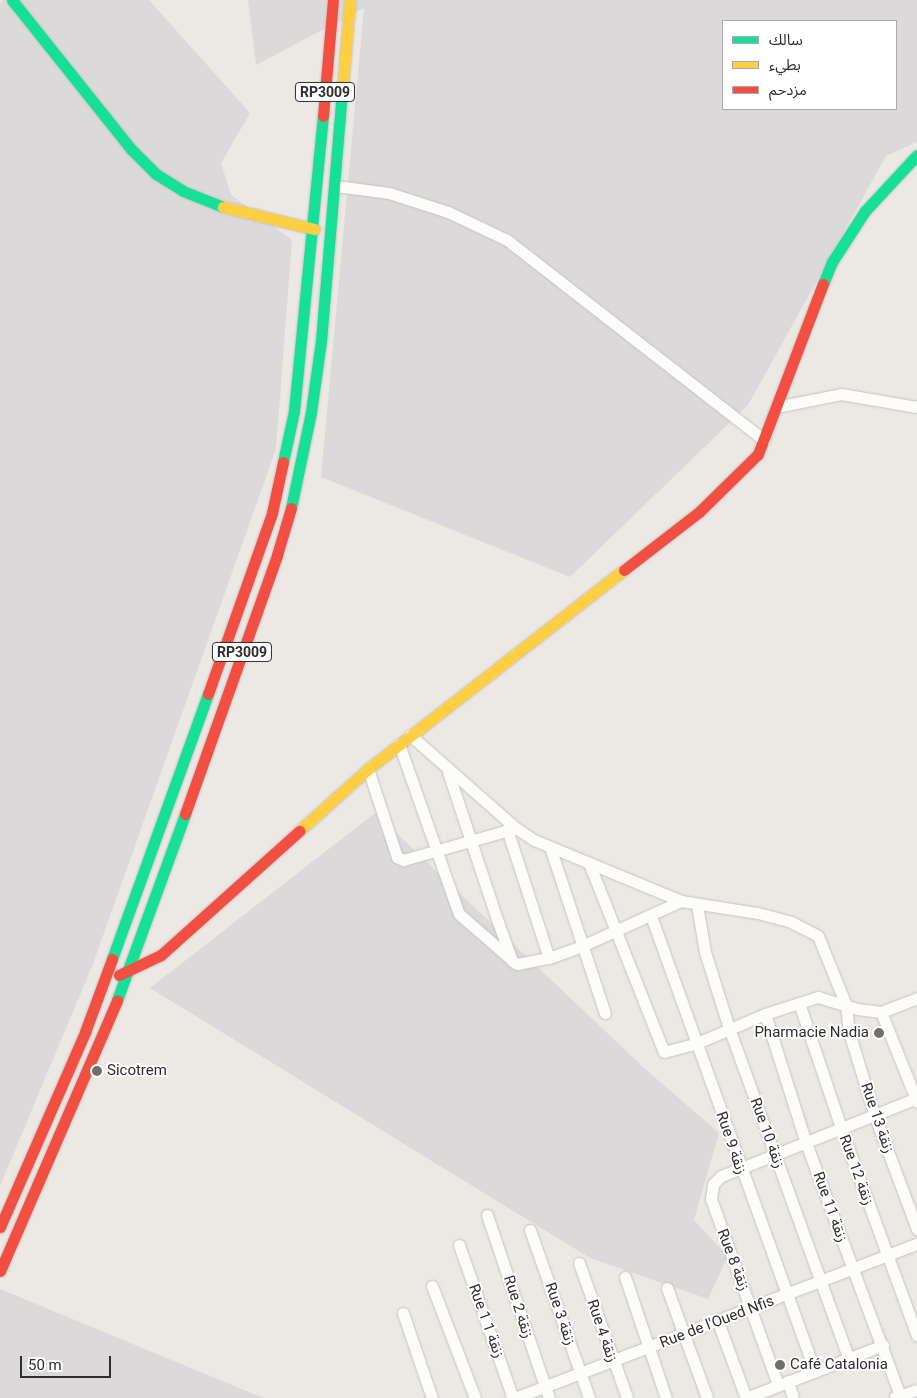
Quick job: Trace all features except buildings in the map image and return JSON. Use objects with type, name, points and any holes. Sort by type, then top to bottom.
[{"type":"main road","points":[[12,0],[131,149],[156,174],[183,192],[219,206],[314,228]]},
{"type":"main road","name":"RP3009","points":[[0,1227],[105,978],[272,513],[294,410],[314,228],[333,0]]},
{"type":"main road","name":"RP3009","points":[[0,1271],[102,1039],[274,564],[291,506],[311,412],[321,341],[336,186],[350,0]]},
{"type":"main road","points":[[105,978],[126,974],[161,955],[398,744],[717,496],[740,475],[758,454],[832,262],[865,211],[917,155]]},
{"type":"street","points":[[336,186],[389,193],[448,212],[507,240],[764,440]]},
{"type":"street","points":[[776,407],[841,394],[917,407]]},
{"type":"street","name":"Rue 13 زنقة","points":[[410,736],[512,828],[550,847],[681,901],[758,914],[806,928],[824,944],[846,1005],[849,1032],[874,1114],[917,1229]]},
{"type":"street","points":[[398,744],[459,914],[512,961],[523,965],[549,958],[617,931],[681,901]]},
{"type":"street","points":[[368,769],[397,857],[410,860],[435,850],[512,828],[549,958]]},
{"type":"street","points":[[448,770],[512,961]]},
{"type":"street","points":[[550,847],[606,1013]]},
{"type":"street","points":[[589,863],[617,931],[661,1049],[667,1052],[697,1043],[765,1014],[818,997],[881,1012],[917,998]]},
{"type":"street","name":"Rue 10 زنقة","points":[[698,905],[706,952],[729,1028],[848,1357]]},
{"type":"street","name":"Rue 9 زنقة","points":[[651,916],[740,1168],[814,1369]]},
{"type":"street","name":"Rue 12 زنقة","points":[[799,1003],[841,1128],[917,1336]]},
{"type":"street","points":[[740,1168],[874,1114],[917,1099],[881,1012]]},
{"type":"street","name":"Rue 11 زنقة","points":[[765,1014],[806,1143],[883,1345],[898,1397]]},
{"type":"street","name":"Rue 8 زنقة","points":[[740,1168],[716,1179],[710,1191],[752,1308],[783,1383],[793,1398]]},
{"type":"street","name":"Rue 2 زنقة","points":[[487,1215],[549,1398]]},
{"type":"street","name":"Rue 3 زنقة","points":[[530,1230],[589,1398]]},
{"type":"street","name":"Rue de l'Oued Nfis","points":[[514,1398],[718,1322],[917,1244]]},
{"type":"street","name":"Rue 1 زنقة 1","points":[[459,1245],[514,1398]]},
{"type":"street","name":"Rue 4 زنقة","points":[[579,1263],[627,1398]]},
{"type":"street","points":[[625,1277],[666,1398]]},
{"type":"street","points":[[432,1286],[475,1398]]},
{"type":"street","points":[[667,1288],[682,1335],[707,1398]]},
{"type":"street","points":[[404,1313],[432,1398]]},
{"type":"street","points":[[718,1322],[746,1398],[814,1369],[883,1345]]},
{"type":"street","points":[[898,1397],[917,1390]]},
{"type":"shaded area","points":[[3,0],[149,0],[250,113],[221,163],[231,195],[292,240],[276,449],[93,964],[0,1186],[0,4]]},
{"type":"shaded area","points":[[248,0],[917,0],[917,142],[886,156],[748,405],[570,577],[321,477],[364,8],[256,65]]},
{"type":"shaded area","points":[[375,813],[643,1067],[719,1133],[694,1220],[728,1256],[708,1299],[590,1258],[150,988]]},
{"type":"shaded area","points":[[0,1289],[263,1398],[0,1398]]},
{"type":"traffic: fast","points":[[12,0],[131,149],[156,174],[183,191],[223,207]]},
{"type":"traffic: fast","points":[[291,508],[311,412],[321,341],[342,93]]},
{"type":"traffic: fast","points":[[283,462],[294,411],[323,116]]},
{"type":"traffic: fast","points":[[823,284],[832,262],[865,211],[917,155]]},
{"type":"traffic: fast","points":[[112,959],[208,694]]},
{"type":"traffic: fast","points":[[117,1000],[185,814]]},
{"type":"traffic: slow","points":[[342,93],[350,0]]},
{"type":"traffic: slow","points":[[223,207],[314,229]]},
{"type":"traffic: slow","points":[[299,831],[368,769],[624,570]]},
{"type":"traffic: jam","points":[[323,116],[333,0]]},
{"type":"traffic: jam","points":[[624,570],[699,512],[758,454],[823,284]]},
{"type":"traffic: jam","points":[[208,694],[272,513],[283,462]]},
{"type":"traffic: jam","points":[[185,814],[277,555],[291,508]]},
{"type":"traffic: jam","points":[[119,975],[161,955],[299,831]]},
{"type":"traffic: jam","points":[[0,1227],[85,1032],[112,959]]},
{"type":"traffic: jam","points":[[0,1271],[117,1000]]},
{"type":"place","name":"Pharmacie Nadia","points":[[879,1033]]},
{"type":"place","name":"Sicotrem","points":[[97,1071]]},
{"type":"place","name":"Café Catalonia","points":[[780,1365]]}]
